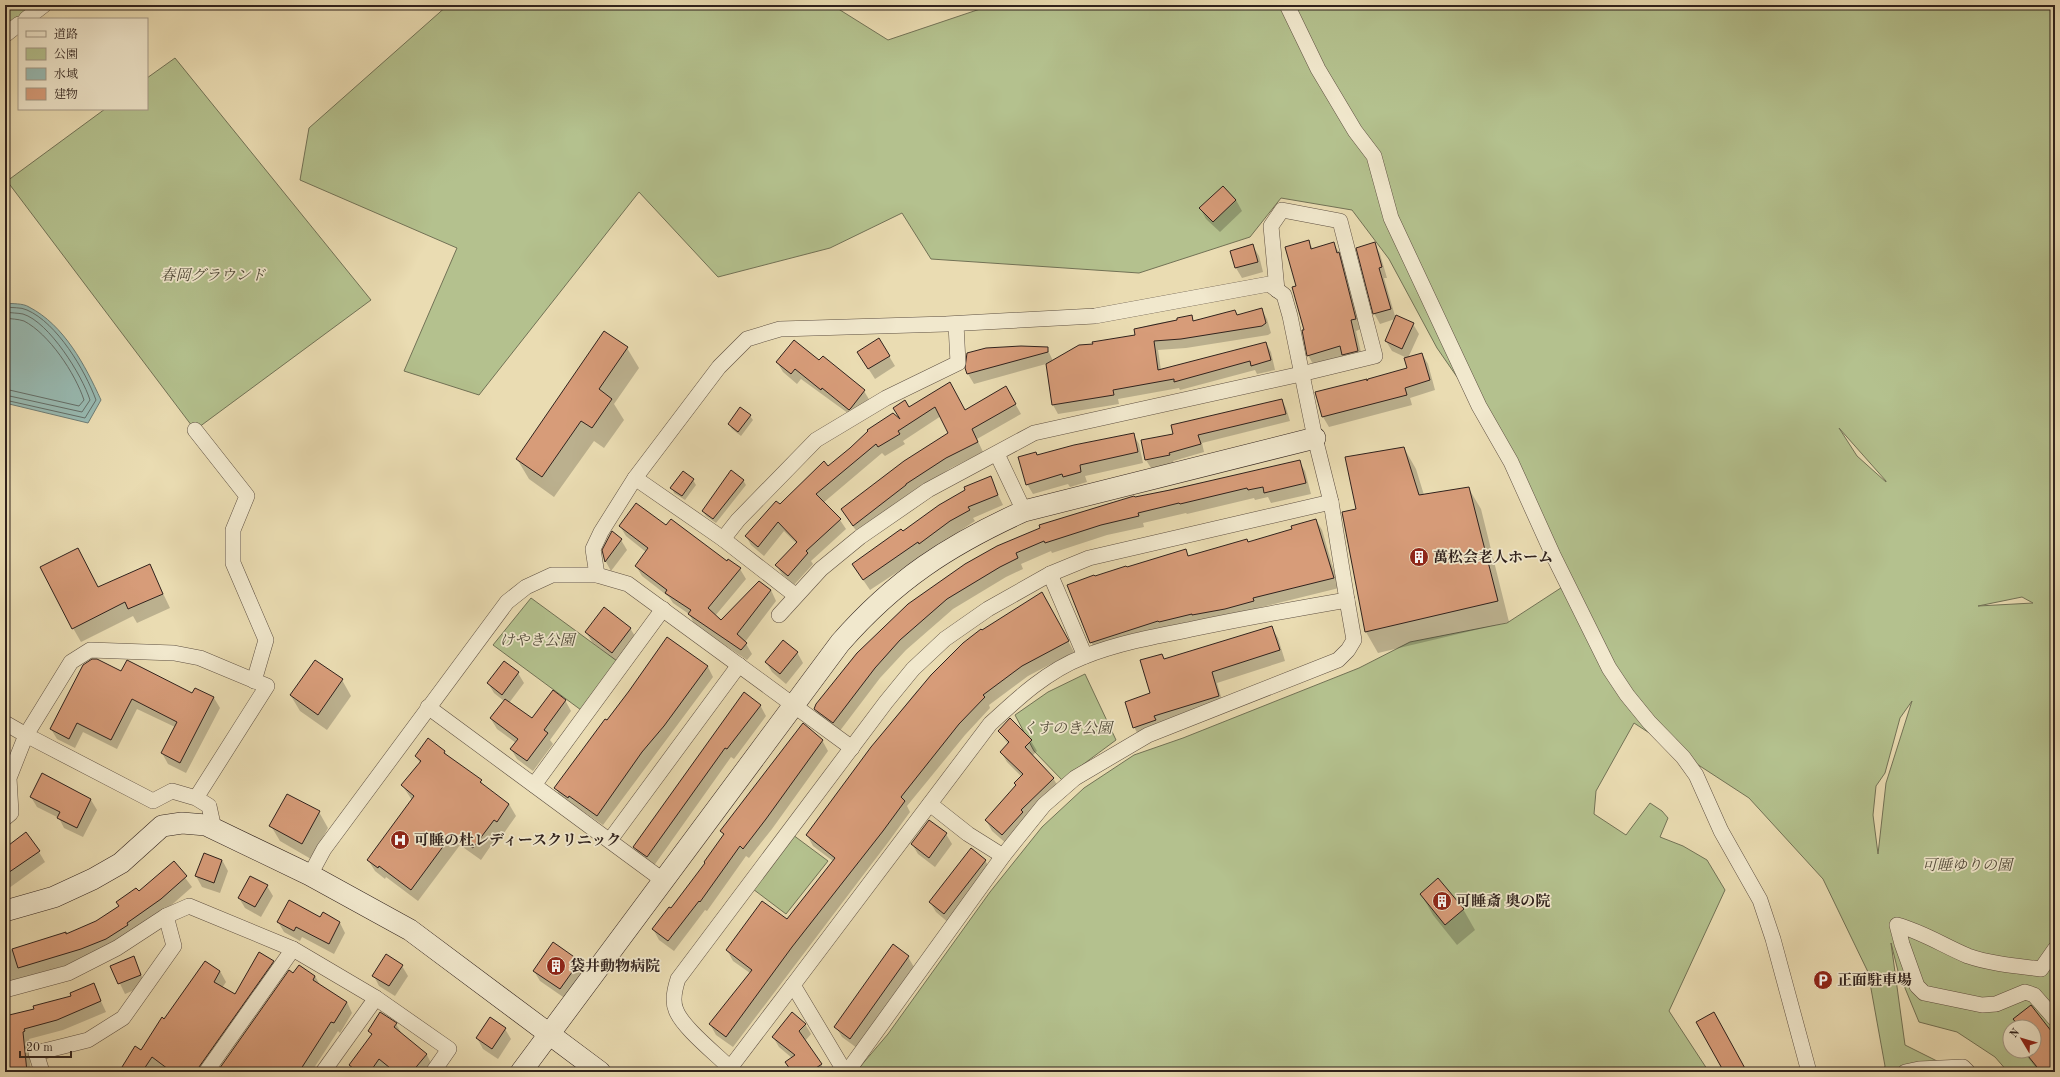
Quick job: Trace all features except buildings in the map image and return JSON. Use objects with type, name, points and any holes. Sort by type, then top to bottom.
[{"type":"street","points":[[27,18],[44,5]]},
{"type":"street","points":[[1287,5],[1318,69],[1355,130],[1374,156],[1391,218],[1479,406],[1511,462],[1553,555],[1609,668],[1627,695],[1649,722],[1683,757],[1696,775],[1721,831],[1760,900],[1773,939],[1809,1072]]},
{"type":"street","points":[[5,35],[18,25]]},
{"type":"street","points":[[779,615],[795,595],[821,568],[860,537],[928,490],[1034,433],[1376,356],[1340,221],[1282,210],[1271,226],[1277,290]]},
{"type":"street","points":[[597,575],[593,549],[601,532],[634,478],[719,367],[747,339],[780,329],[956,324],[1095,316],[1269,284],[1284,296],[1290,316],[1315,438],[1331,502],[1354,640],[1348,650],[1338,660],[1148,735],[1075,778],[1044,805],[1003,856],[846,1072],[793,985]]},
{"type":"street","points":[[723,539],[738,520],[816,440],[886,398],[958,364],[956,324]]},
{"type":"street","points":[[195,430],[247,496],[233,530],[233,563],[266,640],[254,681]]},
{"type":"street","points":[[521,1072],[840,643],[862,618],[890,591],[917,570],[979,531],[1024,511],[1315,438]]},
{"type":"street","points":[[997,454],[1024,511]]},
{"type":"street","points":[[634,478],[723,539],[795,595]]},
{"type":"street","points":[[1331,502],[1089,558],[1050,574],[988,610],[944,639],[913,669],[749,886],[686,966],[678,979],[675,991],[675,1010],[684,1022],[731,1070],[793,985],[990,724],[1015,701],[1049,675],[1085,656],[1148,638],[1271,612],[1347,600]]},
{"type":"street","points":[[1050,574],[1085,656]]},
{"type":"street","points":[[310,875],[324,849],[507,602],[526,587],[552,575],[597,575],[628,584],[852,748]]},
{"type":"street","points":[[534,785],[663,610]]},
{"type":"street","points":[[5,818],[11,813],[9,778],[26,735],[71,662],[90,650],[174,653],[200,658],[267,686],[196,798]]},
{"type":"street","points":[[610,840],[739,665]]},
{"type":"street","points":[[428,707],[664,881]]},
{"type":"street","points":[[5,723],[153,801],[172,791],[196,798],[209,806],[214,829]]},
{"type":"street","points":[[930,804],[968,834],[1003,856]]},
{"type":"street","points":[[5,911],[54,897],[93,879],[121,863],[162,826],[182,823],[206,825],[310,875],[410,930],[550,1033],[600,1072]]},
{"type":"street","points":[[5,990],[68,974],[117,948],[166,916],[190,906],[293,949],[376,998],[449,1049],[433,1072]]},
{"type":"street","points":[[42,1072],[36,1053],[88,1040],[123,1018],[174,946],[166,916]]},
{"type":"street","points":[[2055,949],[2041,969],[2014,966],[1969,956],[1916,930],[1897,925],[1917,986],[1924,993],[1982,1005],[1996,1004],[2025,992],[2034,995],[2055,1019]]},
{"type":"street","points":[[206,1072],[293,949]]},
{"type":"street","points":[[323,1072],[376,998]]},
{"type":"street","points":[[1905,1072],[1919,1069],[1963,1067],[1968,1072]]},
{"type":"green space","points":[[5,5],[44,5],[27,18],[18,18],[18,25],[5,35]]},
{"type":"green space","name":"可睡ゆりの園","points":[[448,5],[832,5],[888,40],[992,5],[2055,5],[2055,1072],[2008,1072],[1995,1057],[1957,1032],[1919,1022],[1898,971],[1891,943],[1905,1045],[1959,1072],[1883,1072],[1885,1066],[1868,972],[1823,879],[1749,798],[1634,723],[1596,791],[1594,814],[1626,835],[1650,803],[1662,811],[1668,818],[1660,837],[1683,846],[1707,860],[1725,890],[1669,1011],[1709,1072],[1591,1072],[1588,1068],[1584,1072],[860,1072],[859,1068],[888,1034],[990,892],[1042,827],[1084,788],[1134,755],[1183,738],[1359,668],[1410,642],[1507,623],[1570,582],[1491,426],[1437,348],[1389,259],[1352,210],[1281,198],[1250,237],[1139,273],[931,259],[902,213],[830,248],[718,277],[639,192],[479,395],[404,371],[457,248],[300,180],[309,128]],"holes":[[[1839,428],[1886,481],[1886,482],[1857,456]],[[2022,597],[2033,603],[1978,606]],[[1912,701],[1886,783],[1878,854],[1873,815],[1876,786],[1885,773],[1900,718]]]},
{"type":"green space","name":"春岡グラウンド","points":[[175,58],[371,300],[195,430],[7,181],[104,110],[148,110],[148,77]]},
{"type":"green space","name":"けやき公園","points":[[531,598],[617,661],[581,710],[493,645]]},
{"type":"green space","name":"くすのき公園","points":[[1085,674],[1116,740],[1062,780],[1034,751],[1015,715],[1048,692]]},
{"type":"green space","points":[[789,832],[828,861],[786,914],[749,886]]},
{"type":"water","points":[[5,303],[27,306],[41,315],[53,324],[72,347],[88,373],[101,400],[88,423],[5,403]]},
{"type":"place","name":"萬松会老人ホーム","points":[[1419,557]]},
{"type":"place","name":"可睡の杜レディースクリニック","points":[[400,840]]},
{"type":"place","name":"可睡斎 奥の院","points":[[1442,901]]},
{"type":"place","name":"袋井動物病院","points":[[556,966]]},
{"type":"place","name":"正面駐車場","points":[[1823,980]]}]
